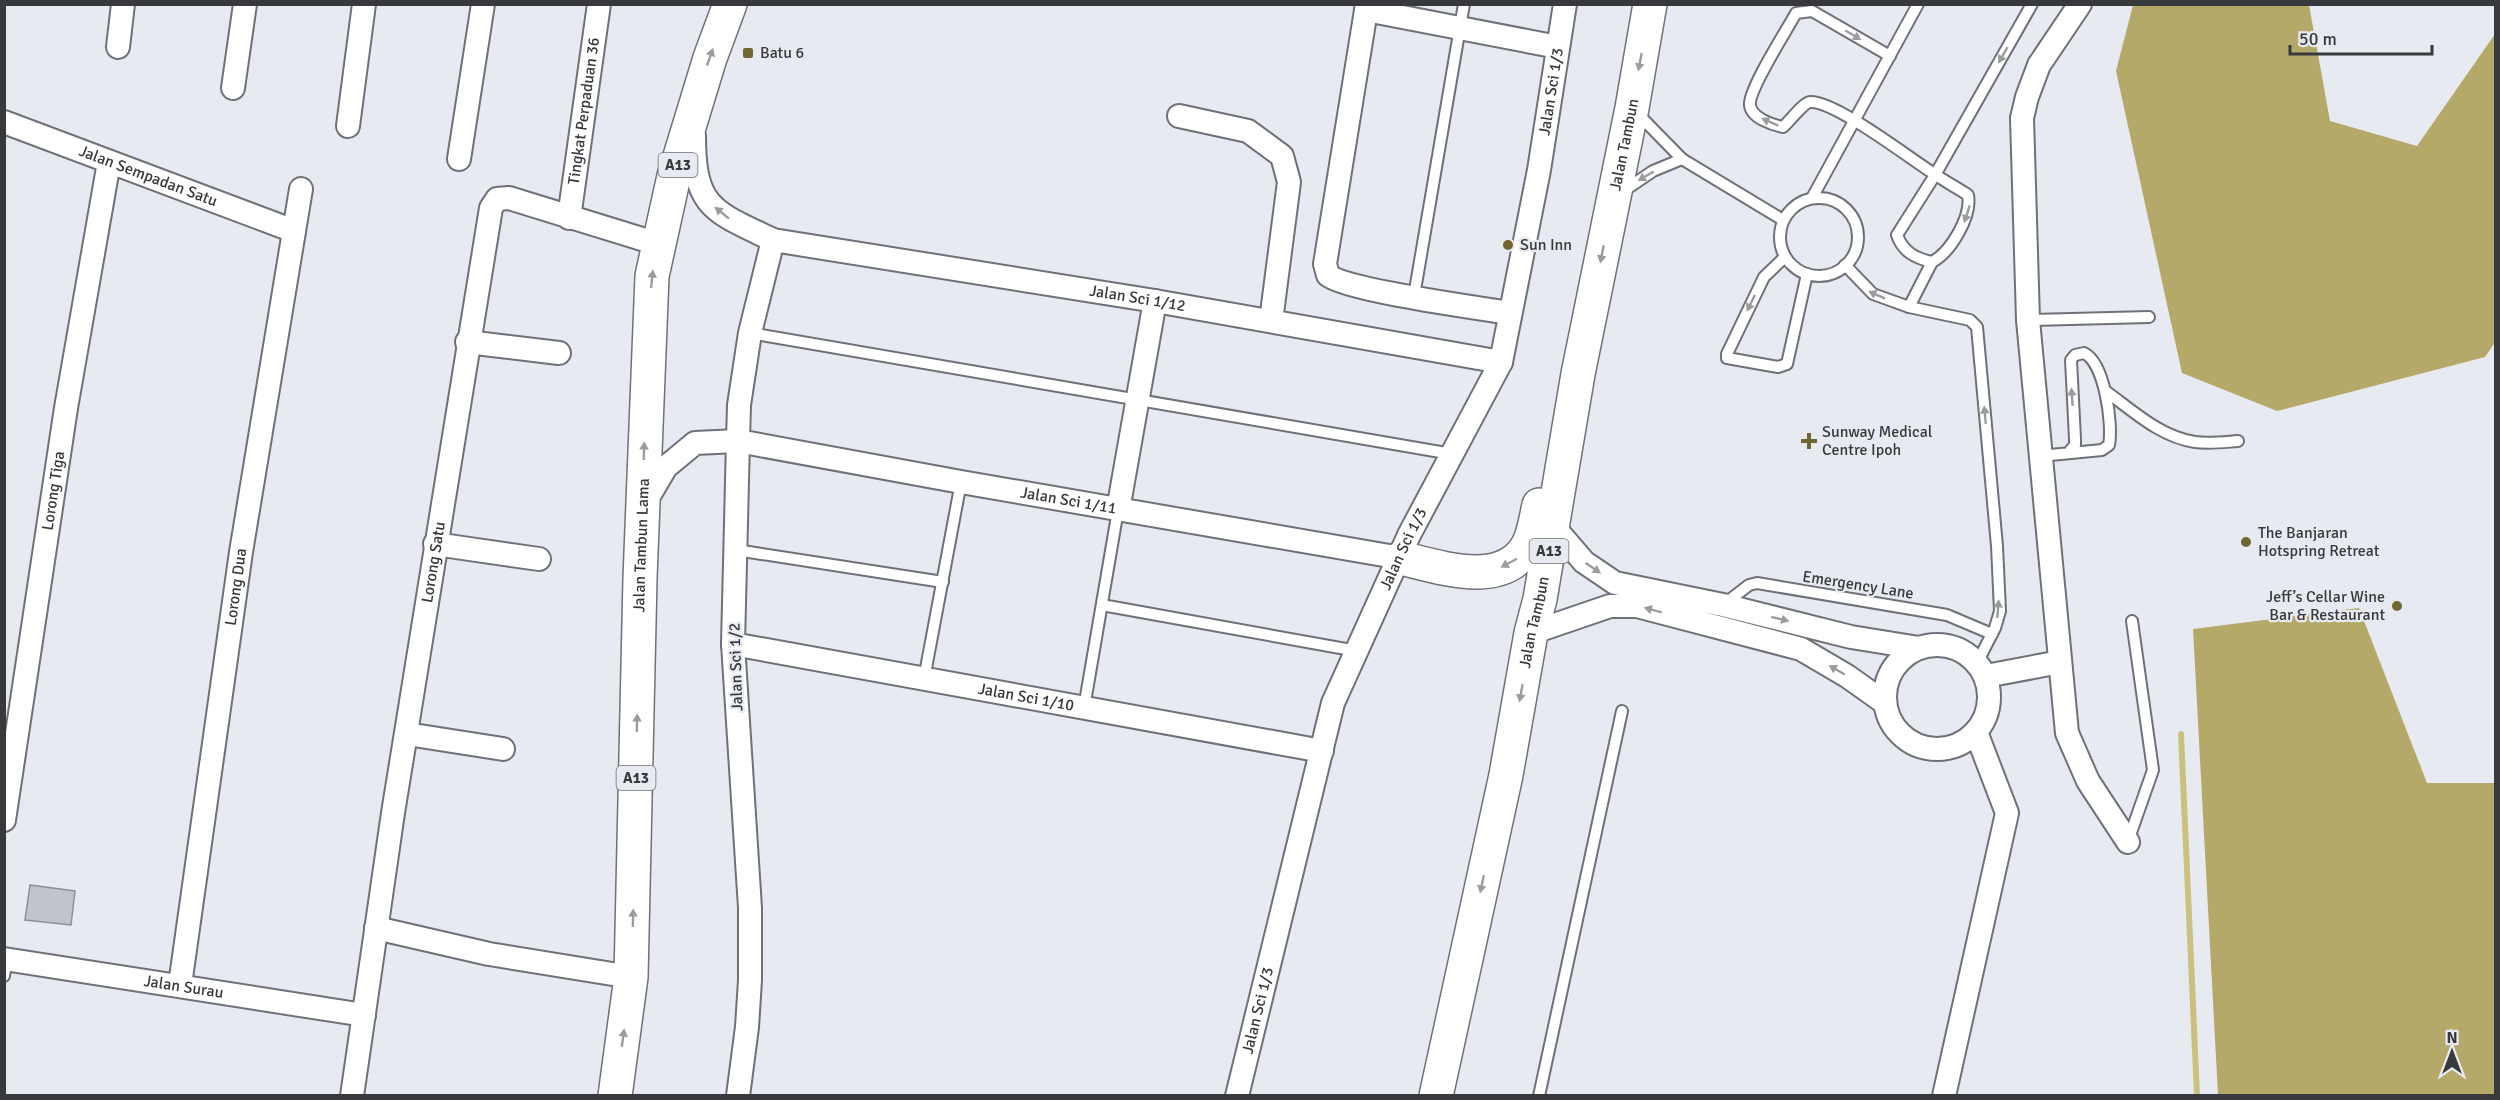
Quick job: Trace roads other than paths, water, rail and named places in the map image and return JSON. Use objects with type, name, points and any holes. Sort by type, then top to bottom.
[{"type":"main road","name":"Jalan Tambun Lama","points":[[615,1095],[632,977],[642,509],[649,315],[661,232],[674,176],[710,58],[730,4]]},
{"type":"main road","name":"Jalan Tambun","points":[[1436,1095],[1509,763],[1531,633],[1540,599],[1553,526],[1578,374],[1632,108],[1650,4]]},
{"type":"main road","points":[[1401,558],[1450,570],[1488,573],[1515,562],[1528,545],[1555,437],[1578,374]]},
{"type":"street","points":[[118,46],[123,4]]},
{"type":"street","points":[[233,88],[245,4]]},
{"type":"street","points":[[348,126],[364,4]]},
{"type":"street","points":[[459,159],[483,4]]},
{"type":"street","name":"Tingkat Perpaduan 36","points":[[569,218],[599,4]]},
{"type":"street","name":"Jalan Sci 1/3","points":[[1237,1095],[1333,703],[1401,558],[1409,535],[1501,362],[1539,170],[1565,4]]},
{"type":"street","points":[[2080,4],[2039,65],[2027,96],[2022,118],[2028,320],[2067,733],[2088,781],[2128,842]]},
{"type":"street","points":[[1510,313],[1345,283],[1331,278],[1325,270],[1367,7],[1460,28],[1558,46]]},
{"type":"street","name":"Jalan Sci 1/12","points":[[694,110],[695,172],[703,194],[724,216],[773,240],[1155,301],[1501,362]]},
{"type":"street","points":[[1179,116],[1248,131],[1282,156],[1289,182],[1271,321]]},
{"type":"street","name":"Jalan Sempadan Satu","points":[[4,122],[294,231]]},
{"type":"street","name":"Lorong Tiga","points":[[4,820],[66,408],[109,162]]},
{"type":"street","name":"Lorong Dua","points":[[180,986],[241,552],[301,189]]},
{"type":"street","name":"Lorong Satu","points":[[352,1095],[435,543],[467,342],[493,202],[503,197],[509,198],[569,218],[661,232]]},
{"type":"street","name":"Jalan Sci 1/2","points":[[738,1095],[747,1027],[750,980],[750,908],[733,644],[739,405],[750,333],[773,240]]},
{"type":"street","points":[[1118,510],[1155,301]]},
{"type":"street","points":[[467,342],[559,353]]},
{"type":"street","name":"Jalan Sci 1/11","points":[[642,509],[666,467],[695,443],[738,441],[1118,510],[1401,558]]},
{"type":"street","points":[[1553,526],[1584,562],[1615,583],[1723,605],[1851,636],[1919,648]]},
{"type":"street","points":[[435,543],[539,559]]},
{"type":"street","points":[[1531,633],[1610,606],[1637,606],[1801,650],[1846,676],[1885,703]]},
{"type":"street","name":"Jalan Sci 1/10","points":[[733,644],[1322,751]]},
{"type":"street","points":[[1934,645],[1950,646],[1965,653],[1981,670],[1989,691],[1989,705],[1984,720],[1976,732],[1962,742],[1947,748],[1929,748],[1913,743],[1900,733],[1890,719],[1885,703],[1886,686],[1892,670],[1904,657],[1919,648],[1934,645]]},
{"type":"street","points":[[1981,670],[2060,662]]},
{"type":"street","points":[[1944,1095],[2007,813],[1976,732]]},
{"type":"street","points":[[407,734],[503,749]]},
{"type":"street","points":[[376,928],[489,954],[632,977]]},
{"type":"street","name":"Jalan Surau","points":[[5,964],[180,986],[364,1015]]},
{"type":"lane","points":[[1414,296],[1464,4]]},
{"type":"lane","points":[[1812,198],[1918,4]]},
{"type":"lane","points":[[1932,262],[1918,259],[1901,247],[1897,235],[1935,175],[2032,4]]},
{"type":"lane","points":[[1890,56],[1812,11],[1796,13],[1754,88],[1750,106],[1753,112],[1772,125],[1783,127],[1808,102],[1821,104],[1854,121],[1968,195],[1970,206],[1964,222],[1940,258],[1932,262],[1909,307]]},
{"type":"lane","points":[[1632,108],[1682,159],[1783,220]]},
{"type":"lane","points":[[1614,198],[1653,171],[1682,159]]},
{"type":"lane","points":[[1812,198],[1831,199],[1847,209],[1853,217],[1858,235],[1855,253],[1845,266],[1826,275],[1807,274],[1791,264],[1785,257],[1780,238],[1783,220],[1795,206],[1812,198]]},
{"type":"lane","points":[[1785,257],[1764,277],[1726,354],[1727,358],[1778,367],[1787,364],[1807,274]]},
{"type":"lane","points":[[1845,266],[1868,291],[1909,307],[1970,320],[1977,327],[1997,546],[2000,611],[1981,670]]},
{"type":"lane","points":[[2028,320],[2149,317]]},
{"type":"lane","points":[[750,333],[1452,454]]},
{"type":"lane","points":[[2040,456],[2102,450],[2109,446],[2106,392],[2091,358],[2084,353],[2075,355],[2070,366],[2075,444],[2068,453]]},
{"type":"lane","points":[[2106,392],[2161,431],[2175,437],[2197,442],[2238,441]]},
{"type":"lane","points":[[924,679],[961,482]]},
{"type":"lane","points":[[1084,708],[1118,510]]},
{"type":"lane","points":[[736,550],[942,582]]},
{"type":"lane","name":"Emergency Lane","points":[[1723,605],[1749,585],[1757,583],[1947,615],[1992,634]]},
{"type":"lane","points":[[1102,605],[1357,651]]},
{"type":"lane","points":[[2128,842],[2152,770],[2132,621]]},
{"type":"lane","points":[[1539,1095],[1622,711]]},
{"type":"waterway","points":[[2181,734],[2197,1096]]},
{"type":"place","name":"Batu 6","points":[[748,53]]},
{"type":"place","name":"Sun Inn","points":[[1508,245]]},
{"type":"place","name":"Sunway Medical Centre Ipoh","points":[[1809,441]]},
{"type":"place","name":"The Banjaran Hotspring Retreat","points":[[2246,542]]},
{"type":"place","name":"Jeff’s Cellar Wine Bar & Restaurant","points":[[2397,606]]}]
